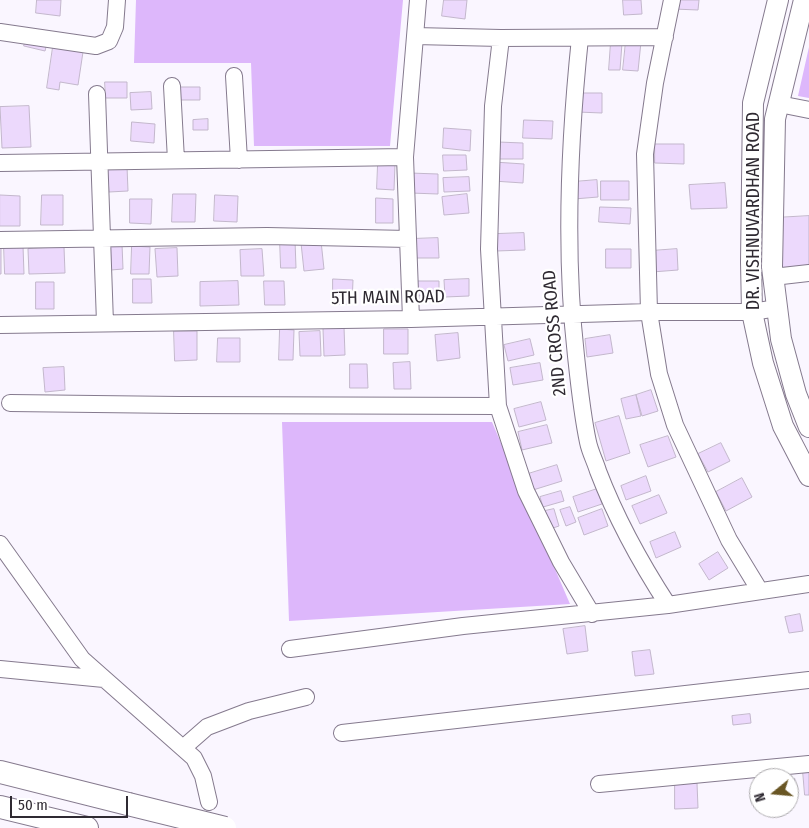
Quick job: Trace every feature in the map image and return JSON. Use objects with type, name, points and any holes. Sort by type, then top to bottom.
[{"type":"highway","points":[[0,772],[224,828]]},
{"type":"highway","points":[[0,807],[87,828]]},
{"type":"main road","name":"DR. VISHNUVARDHAN ROAD","points":[[778,0],[753,103],[752,312],[763,363],[783,426],[809,476]]},
{"type":"main road","name":"DR. VISHNUVARDHAN ROAD","points":[[804,0],[775,119],[772,267],[782,338],[796,394],[809,427]]},
{"type":"street","points":[[0,32],[96,46],[109,41],[115,27],[117,0]]},
{"type":"street","points":[[411,318],[405,157],[418,0]]},
{"type":"street","points":[[672,0],[655,83],[645,154],[649,312],[659,374],[675,424],[729,540],[760,591]]},
{"type":"street","points":[[415,36],[501,38],[664,37]]},
{"type":"street","points":[[501,38],[493,106],[489,249],[498,406],[526,491],[560,562],[592,614]]},
{"type":"street","name":"2ND CROSS ROAD","points":[[580,38],[573,106],[568,249],[571,315],[588,443],[606,491],[640,562],[668,605]]},
{"type":"street","points":[[234,76],[239,160]]},
{"type":"street","points":[[172,86],[176,160]]},
{"type":"street","points":[[97,94],[105,323]]},
{"type":"street","points":[[779,104],[809,110]]},
{"type":"street","points":[[0,163],[405,157]]},
{"type":"street","points":[[0,240],[267,236],[408,239]]},
{"type":"street","points":[[773,277],[809,273]]},
{"type":"street","name":"5TH MAIN ROAD","points":[[0,325],[649,312],[752,312],[777,308]]},
{"type":"street","points":[[10,402],[180,405],[498,406]]},
{"type":"street","points":[[0,544],[82,659],[194,758],[203,776],[209,802]]},
{"type":"street","points":[[290,649],[463,626],[668,605],[809,584]]},
{"type":"street","points":[[0,669],[104,679]]},
{"type":"street","points":[[342,733],[809,680]]},
{"type":"street","points":[[183,748],[207,727],[249,711],[306,697]]},
{"type":"street","points":[[599,784],[809,764]]},
{"type":"shaded area","points":[[136,0],[403,0],[390,146],[254,146],[251,63],[134,63]]},
{"type":"shaded area","points":[[809,47],[809,98],[798,96]]},
{"type":"shaded area","points":[[282,422],[492,422],[570,604],[289,621]]},
{"type":"building","points":[[37,0],[61,0],[60,16],[36,13]]},
{"type":"building","points":[[444,0],[467,0],[465,19],[442,16]]},
{"type":"building","points":[[623,0],[641,0],[642,14],[624,15]]},
{"type":"building","points":[[674,0],[699,0],[698,10],[673,9]]},
{"type":"building","points":[[26,39],[47,43],[45,51],[24,46]]},
{"type":"building","points":[[626,41],[641,42],[638,71],[623,70]]},
{"type":"building","points":[[611,42],[622,43],[620,70],[609,70]]},
{"type":"building","points":[[53,47],[83,52],[78,85],[60,82],[59,90],[47,88]]},
{"type":"building","points":[[105,82],[127,82],[127,98],[106,98]]},
{"type":"building","points":[[178,87],[200,87],[200,100],[178,100]]},
{"type":"building","points":[[151,92],[152,109],[131,110],[130,93]]},
{"type":"building","points":[[577,93],[602,93],[602,113],[577,112]]},
{"type":"building","points":[[29,106],[31,147],[2,148],[0,107]]},
{"type":"building","points":[[208,119],[208,130],[193,130],[193,120]]},
{"type":"building","points":[[524,120],[553,121],[552,139],[523,138]]},
{"type":"building","points":[[132,122],[155,124],[154,143],[131,141]]},
{"type":"building","points":[[444,128],[471,130],[470,151],[443,148]]},
{"type":"building","points":[[498,142],[523,143],[523,159],[497,159]]},
{"type":"building","points":[[655,144],[684,144],[684,164],[655,163]]},
{"type":"building","points":[[443,155],[466,155],[467,170],[444,171]]},
{"type":"building","points":[[494,162],[524,164],[523,183],[493,181]]},
{"type":"building","points":[[378,164],[395,164],[394,190],[377,189]]},
{"type":"building","points":[[127,166],[128,191],[109,192],[107,167]]},
{"type":"building","points":[[410,173],[438,174],[438,194],[410,193]]},
{"type":"building","points":[[469,177],[470,191],[444,192],[443,178]]},
{"type":"building","points":[[597,180],[598,197],[574,199],[573,182]]},
{"type":"building","points":[[601,181],[629,181],[629,200],[601,200]]},
{"type":"building","points":[[725,183],[727,208],[691,209],[689,185]]},
{"type":"building","points":[[173,194],[196,194],[195,222],[172,222]]},
{"type":"building","points":[[467,194],[469,213],[444,215],[442,197]]},
{"type":"building","points":[[0,195],[20,196],[20,226],[0,226]]},
{"type":"building","points":[[42,195],[63,195],[63,225],[41,225]]},
{"type":"building","points":[[215,195],[238,196],[237,222],[214,221]]},
{"type":"building","points":[[376,198],[393,199],[393,223],[376,223]]},
{"type":"building","points":[[130,199],[152,199],[151,224],[130,223]]},
{"type":"building","points":[[600,207],[631,208],[630,224],[599,222]]},
{"type":"building","points":[[809,216],[809,268],[777,269],[774,218]]},
{"type":"building","points":[[524,233],[525,250],[496,251],[496,234]]},
{"type":"building","points":[[438,238],[439,258],[412,258],[411,239]]},
{"type":"building","points":[[280,240],[295,240],[296,268],[281,268]]},
{"type":"building","points":[[321,241],[324,269],[304,271],[301,243]]},
{"type":"building","points":[[110,244],[122,244],[123,269],[111,270]]},
{"type":"building","points":[[4,246],[23,246],[24,274],[5,274]]},
{"type":"building","points":[[132,246],[150,247],[149,274],[131,274]]},
{"type":"building","points":[[64,247],[65,273],[29,274],[28,249]]},
{"type":"building","points":[[1,248],[1,274],[0,274]]},
{"type":"building","points":[[177,248],[178,276],[157,277],[155,249]]},
{"type":"building","points":[[262,249],[264,276],[241,276],[240,250]]},
{"type":"building","points":[[606,249],[631,249],[631,268],[606,268]]},
{"type":"building","points":[[677,249],[678,270],[652,272],[651,251]]},
{"type":"building","points":[[133,279],[151,279],[152,303],[133,303]]},
{"type":"building","points":[[333,279],[353,280],[352,304],[333,304]]},
{"type":"building","points":[[469,279],[469,296],[445,297],[444,280]]},
{"type":"building","points":[[238,281],[239,305],[200,306],[200,282]]},
{"type":"building","points":[[264,281],[284,281],[285,305],[265,305]]},
{"type":"building","points":[[412,281],[439,281],[439,295],[413,296]]},
{"type":"building","points":[[36,282],[54,282],[54,309],[36,309]]},
{"type":"building","points":[[344,327],[345,355],[324,356],[323,329]]},
{"type":"building","points":[[280,329],[294,330],[293,360],[279,360]]},
{"type":"building","points":[[384,329],[408,329],[408,354],[384,354]]},
{"type":"building","points":[[174,331],[197,331],[197,360],[175,361]]},
{"type":"building","points":[[320,331],[321,356],[300,356],[299,332]]},
{"type":"building","points":[[458,333],[460,358],[437,361],[435,335]]},
{"type":"building","points":[[610,335],[613,353],[587,357],[585,339]]},
{"type":"building","points":[[218,338],[240,338],[240,362],[217,362]]},
{"type":"building","points":[[530,339],[534,355],[508,361],[504,345]]},
{"type":"building","points":[[410,362],[411,389],[394,389],[393,363]]},
{"type":"building","points":[[540,363],[543,380],[513,385],[510,368]]},
{"type":"building","points":[[350,364],[367,364],[368,388],[350,388]]},
{"type":"building","points":[[64,367],[65,390],[45,392],[43,368]]},
{"type":"building","points":[[651,390],[658,411],[642,416],[636,395]]},
{"type":"building","points":[[636,395],[641,416],[626,419],[621,399]]},
{"type":"building","points":[[541,402],[546,420],[519,427],[514,409]]},
{"type":"building","points":[[619,416],[630,453],[606,461],[595,423]]},
{"type":"building","points":[[547,425],[552,443],[522,450],[518,432]]},
{"type":"building","points":[[668,436],[676,457],[648,467],[640,445]]},
{"type":"building","points":[[721,443],[730,461],[708,472],[698,454]]},
{"type":"building","points":[[557,465],[562,481],[533,490],[528,474]]},
{"type":"building","points":[[646,476],[651,491],[626,500],[621,486]]},
{"type":"building","points":[[742,478],[752,497],[726,511],[716,492]]},
{"type":"building","points":[[597,489],[602,504],[578,512],[573,497]]},
{"type":"building","points":[[561,491],[564,501],[543,507],[540,497]]},
{"type":"building","points":[[659,495],[667,513],[640,524],[632,506]]},
{"type":"building","points":[[570,507],[576,522],[566,526],[560,510]]},
{"type":"building","points":[[554,509],[559,526],[550,529],[545,511]]},
{"type":"building","points":[[602,509],[608,526],[584,535],[578,518]]},
{"type":"building","points":[[675,532],[681,547],[656,558],[650,542]]},
{"type":"building","points":[[718,552],[728,568],[709,580],[699,564]]},
{"type":"building","points":[[800,614],[803,631],[789,633],[785,617]]},
{"type":"building","points":[[585,626],[588,651],[567,654],[563,629]]},
{"type":"building","points":[[650,650],[654,674],[635,676],[632,652]]},
{"type":"building","points":[[750,714],[751,723],[733,725],[732,716]]},
{"type":"building","points":[[803,771],[809,771],[809,795],[805,795]]},
{"type":"building","points":[[675,783],[697,783],[698,808],[675,809]]}]
